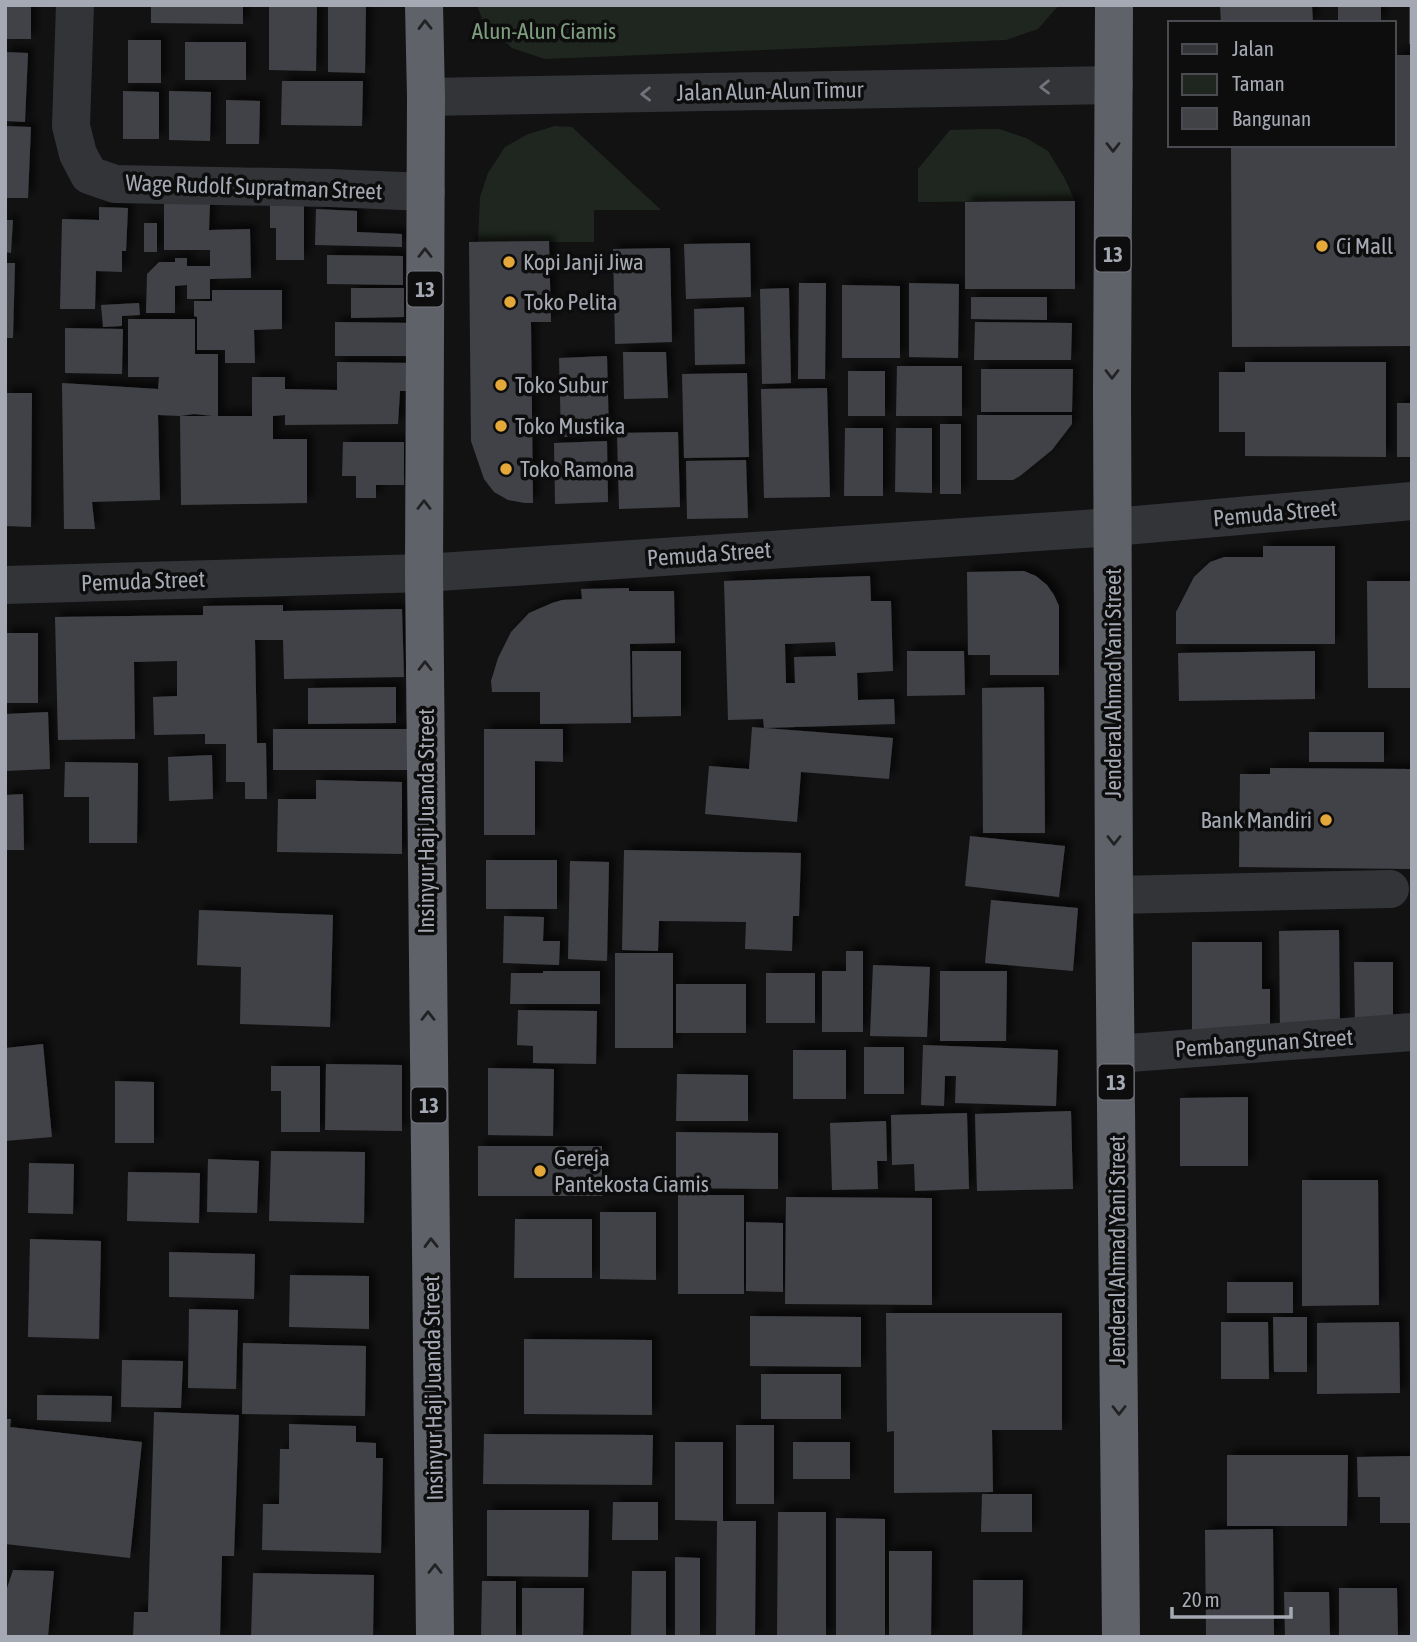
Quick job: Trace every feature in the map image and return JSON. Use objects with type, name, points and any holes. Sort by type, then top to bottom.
[{"type":"highway","name":"Insinyur Haji Juanda Street","points":[[424,5],[424,573],[435,1637]]},
{"type":"highway","name":"Jenderal Ahmad Yani Street","points":[[1114,5],[1114,895],[1121,1637]]},
{"type":"street","name":"Wage Rudolf Supratman Street","points":[[75,5],[71,126],[78,154],[89,174],[115,184],[426,192]]},
{"type":"street","name":"Jalan Alun-Alun Timur","points":[[426,97],[1114,85]]},
{"type":"street","name":"Pemuda Street","points":[[5,585],[424,573],[1113,527],[1412,501]]},
{"type":"street","points":[[1114,895],[1390,889]]},
{"type":"street","name":"Pembangunan Street","points":[[1116,1054],[1412,1032]]},
{"type":"green space","name":"Alun-Alun Ciamis","points":[[477,5],[1059,5],[1038,29],[1006,40],[545,59],[512,48],[483,21]]},
{"type":"green space","points":[[555,126],[572,127],[661,210],[594,210],[594,242],[478,242],[480,197],[488,173],[505,147],[528,134]]},
{"type":"green space","points":[[999,129],[1026,138],[1048,151],[1075,201],[918,202],[918,169],[950,130]]},
{"type":"building","points":[[5,5],[31,5],[31,39],[5,39]]},
{"type":"building","points":[[151,5],[243,5],[243,24],[151,23]]},
{"type":"building","points":[[269,5],[317,5],[316,71],[269,70]]},
{"type":"building","points":[[328,5],[366,5],[365,73],[328,72]]},
{"type":"building","points":[[1220,5],[1312,5],[1313,21],[1221,21]]},
{"type":"building","points":[[1338,5],[1381,5],[1381,21],[1338,21]]},
{"type":"building","points":[[1409,5],[1412,5],[1412,44],[1409,44]]},
{"type":"building","points":[[128,40],[161,40],[161,83],[128,83]]},
{"type":"building","points":[[185,42],[246,42],[246,80],[185,80]]},
{"type":"building","points":[[5,52],[28,53],[25,122],[5,121]]},
{"type":"building","name":"Ci Mall","points":[[1396,55],[1412,55],[1412,346],[1232,347],[1231,147],[1396,147]]},
{"type":"building","points":[[282,81],[363,81],[362,126],[281,125]]},
{"type":"building","points":[[123,91],[159,92],[159,139],[123,139]]},
{"type":"building","points":[[169,91],[211,92],[210,141],[169,140]]},
{"type":"building","points":[[226,100],[260,101],[259,144],[226,144]]},
{"type":"building","points":[[5,126],[31,127],[28,198],[5,198]]},
{"type":"building","points":[[1075,201],[1075,289],[965,289],[965,202]]},
{"type":"building","points":[[270,202],[304,202],[304,260],[276,260],[276,228],[270,228]]},
{"type":"building","points":[[164,204],[210,204],[209,230],[250,229],[251,278],[210,279],[210,299],[187,299],[187,285],[175,286],[175,313],[146,313],[147,274],[159,262],[175,262],[175,258],[187,258],[187,266],[210,266],[210,250],[164,250]]},
{"type":"building","points":[[99,207],[128,208],[122,272],[96,271],[95,309],[60,309],[62,219],[99,220]]},
{"type":"building","points":[[316,209],[357,211],[357,232],[402,234],[402,247],[315,245]]},
{"type":"building","points":[[5,220],[13,220],[11,253],[5,252]]},
{"type":"building","points":[[144,223],[157,223],[157,252],[144,252]]},
{"type":"building","points":[[549,241],[551,322],[531,322],[533,503],[525,503],[508,500],[494,492],[484,479],[471,441],[469,242]]},
{"type":"building","points":[[750,243],[751,297],[686,299],[684,244]]},
{"type":"building","points":[[670,248],[672,342],[615,344],[613,249]]},
{"type":"building","points":[[327,255],[403,256],[403,285],[327,284]]},
{"type":"building","points":[[5,263],[15,263],[13,338],[5,338]]},
{"type":"building","points":[[799,283],[826,283],[825,379],[798,379]]},
{"type":"building","points":[[909,283],[959,284],[958,358],[909,357]]},
{"type":"building","points":[[842,285],[900,286],[900,358],[842,358]]},
{"type":"building","points":[[351,288],[404,288],[404,317],[351,318]]},
{"type":"building","points":[[789,288],[791,383],[762,384],[760,289]]},
{"type":"building","points":[[212,290],[282,290],[282,329],[254,330],[255,363],[225,363],[225,350],[197,350],[194,301],[212,301]]},
{"type":"building","points":[[971,297],[1047,297],[1047,320],[971,319]]},
{"type":"building","points":[[139,303],[140,315],[122,316],[122,326],[103,327],[101,305]]},
{"type":"building","points":[[744,307],[745,364],[695,365],[694,309]]},
{"type":"building","points":[[128,319],[195,319],[195,354],[218,354],[218,416],[252,416],[252,377],[285,377],[285,389],[337,390],[337,362],[414,363],[414,391],[400,391],[398,424],[285,425],[285,415],[273,416],[273,439],[307,439],[307,503],[181,505],[180,416],[158,415],[160,500],[92,502],[95,529],[64,529],[62,383],[158,389],[159,377],[128,377]],"holes":[[[194,414],[213,416],[180,416]]]},
{"type":"building","points":[[335,322],[416,323],[416,356],[335,356]]},
{"type":"building","points":[[975,322],[1072,323],[1071,360],[974,360]]},
{"type":"building","points":[[65,328],[123,329],[122,374],[65,373]]},
{"type":"building","points":[[623,352],[666,352],[668,398],[624,399]]},
{"type":"building","points":[[607,356],[609,435],[561,437],[559,358]]},
{"type":"building","points":[[1245,362],[1386,362],[1386,457],[1245,456],[1245,432],[1219,432],[1219,372],[1245,372]]},
{"type":"building","points":[[897,366],[962,366],[962,416],[896,416]]},
{"type":"building","points":[[981,369],[1073,369],[1072,412],[981,412]]},
{"type":"building","points":[[848,371],[885,371],[885,416],[848,416]]},
{"type":"building","points":[[747,373],[749,457],[684,458],[682,374]]},
{"type":"building","points":[[827,388],[830,497],[764,498],[761,389]]},
{"type":"building","points":[[5,393],[32,393],[31,527],[5,526]]},
{"type":"building","points":[[1397,403],[1412,403],[1412,457],[1397,457]]},
{"type":"building","points":[[977,415],[1072,415],[1072,424],[1052,450],[1020,476],[1013,480],[977,480]]},
{"type":"building","points":[[940,424],[961,424],[961,494],[940,494]]},
{"type":"building","points":[[845,428],[883,428],[883,496],[844,496]]},
{"type":"building","points":[[896,428],[932,428],[932,493],[895,492]]},
{"type":"building","points":[[678,432],[680,507],[619,509],[617,433]]},
{"type":"building","points":[[607,441],[608,502],[555,504],[554,443]]},
{"type":"building","points":[[343,442],[404,442],[404,485],[376,485],[376,498],[356,498],[356,476],[342,476]]},
{"type":"building","points":[[746,460],[748,518],[687,519],[686,461]]},
{"type":"building","points":[[1263,546],[1335,546],[1335,644],[1176,644],[1176,612],[1194,577],[1210,562],[1224,557],[1263,557]]},
{"type":"building","points":[[1024,571],[1047,585],[1059,606],[1059,675],[990,675],[990,655],[968,655],[967,572]]},
{"type":"building","points":[[870,576],[871,601],[891,601],[893,671],[857,673],[858,700],[894,699],[895,724],[764,728],[763,719],[728,720],[724,581]],"holes":[[[835,642],[836,656],[794,657],[795,683],[786,683],[785,644]]]},
{"type":"building","points":[[1367,581],[1412,581],[1412,688],[1368,688]]},
{"type":"building","points":[[629,588],[629,591],[674,591],[675,643],[630,644],[631,723],[540,724],[540,692],[492,692],[491,681],[498,658],[511,632],[529,613],[562,600],[582,599],[581,589]]},
{"type":"building","points":[[283,605],[283,611],[402,609],[404,677],[284,679],[283,640],[255,640],[257,743],[266,743],[267,799],[245,799],[245,782],[226,782],[226,744],[205,744],[205,734],[154,735],[153,697],[177,696],[177,661],[134,662],[135,739],[58,740],[55,617],[203,615],[203,606]]},
{"type":"building","points":[[5,633],[38,633],[38,703],[5,703]]},
{"type":"building","points":[[632,651],[681,651],[681,716],[633,717]]},
{"type":"building","points":[[907,651],[964,651],[965,695],[907,696]]},
{"type":"building","points":[[1315,651],[1315,699],[1179,701],[1178,653]]},
{"type":"building","points":[[396,687],[396,723],[308,724],[308,688]]},
{"type":"building","points":[[1044,687],[1045,833],[983,833],[982,688]]},
{"type":"building","points":[[48,712],[50,769],[5,771],[5,714]]},
{"type":"building","points":[[752,727],[893,738],[889,779],[801,772],[797,822],[705,814],[709,766],[749,769]]},
{"type":"building","points":[[273,729],[408,729],[408,770],[273,770]]},
{"type":"building","points":[[484,729],[563,729],[563,762],[535,761],[535,835],[484,835]]},
{"type":"building","points":[[1309,732],[1384,732],[1384,762],[1309,762]]},
{"type":"building","points":[[212,755],[213,799],[169,801],[168,757]]},
{"type":"building","points":[[65,762],[138,763],[137,843],[89,843],[89,797],[64,797]]},
{"type":"building","name":"Bank Mandiri","points":[[1270,768],[1412,769],[1412,869],[1239,867],[1240,774],[1270,774]]},
{"type":"building","points":[[316,780],[402,782],[402,854],[277,852],[278,799],[316,799]]},
{"type":"building","points":[[23,794],[24,850],[5,850],[5,795]]},
{"type":"building","points":[[970,836],[1065,846],[1059,897],[965,886]]},
{"type":"building","points":[[624,850],[801,853],[799,916],[793,916],[792,951],[745,949],[746,922],[659,921],[658,951],[622,950]]},
{"type":"building","points":[[486,860],[557,860],[557,909],[486,909]]},
{"type":"building","points":[[570,861],[609,862],[607,961],[568,959]]},
{"type":"building","points":[[991,900],[1078,908],[1073,971],[985,963]]},
{"type":"building","points":[[199,910],[333,915],[330,1027],[240,1024],[241,967],[197,965]]},
{"type":"building","points":[[504,916],[544,917],[543,941],[560,941],[559,965],[503,963]]},
{"type":"building","points":[[1339,930],[1340,1029],[1280,1029],[1279,931]]},
{"type":"building","points":[[1192,942],[1262,942],[1262,989],[1270,989],[1270,1029],[1192,1030]]},
{"type":"building","points":[[846,951],[863,951],[863,1032],[822,1032],[822,971],[846,971]]},
{"type":"building","points":[[615,953],[673,953],[673,1048],[615,1048]]},
{"type":"building","points":[[1354,962],[1393,962],[1393,1025],[1355,1025]]},
{"type":"building","points":[[873,965],[930,967],[927,1037],[870,1036]]},
{"type":"building","points":[[600,971],[600,1004],[510,1004],[511,973]]},
{"type":"building","points":[[940,971],[1007,971],[1006,1041],[940,1041]]},
{"type":"building","points":[[766,973],[815,973],[815,1023],[766,1023]]},
{"type":"building","points":[[676,984],[746,984],[746,1033],[676,1033]]},
{"type":"building","points":[[518,1010],[597,1011],[596,1064],[533,1063],[533,1046],[517,1045]]},
{"type":"building","points":[[43,1044],[52,1137],[5,1141],[5,1048]]},
{"type":"building","points":[[923,1045],[1058,1050],[1056,1106],[955,1103],[956,1076],[945,1076],[944,1106],[921,1105]]},
{"type":"building","points":[[864,1047],[904,1047],[904,1094],[864,1094]]},
{"type":"building","points":[[793,1050],[846,1050],[846,1099],[793,1099]]},
{"type":"building","points":[[326,1064],[402,1065],[402,1131],[325,1130]]},
{"type":"building","points":[[271,1066],[320,1066],[320,1132],[281,1132],[281,1091],[271,1091]]},
{"type":"building","points":[[488,1068],[554,1069],[553,1136],[488,1135]]},
{"type":"building","points":[[677,1074],[748,1075],[748,1121],[676,1121]]},
{"type":"building","points":[[115,1081],[154,1082],[154,1143],[115,1143]]},
{"type":"building","points":[[1248,1097],[1248,1166],[1180,1166],[1180,1098]]},
{"type":"building","points":[[1071,1111],[1073,1189],[977,1191],[975,1114]]},
{"type":"building","points":[[967,1113],[969,1189],[915,1191],[914,1164],[892,1165],[891,1115]]},
{"type":"building","points":[[886,1121],[887,1161],[877,1161],[878,1189],[832,1190],[830,1123]]},
{"type":"building","points":[[676,1132],[778,1133],[778,1189],[676,1188]]},
{"type":"building","name":"Gereja Pantekosta Ciamis","points":[[478,1146],[602,1146],[602,1196],[478,1196]]},
{"type":"building","points":[[271,1151],[365,1152],[364,1223],[269,1221]]},
{"type":"building","points":[[208,1159],[259,1161],[257,1213],[207,1212]]},
{"type":"building","points":[[29,1163],[74,1164],[73,1214],[28,1213]]},
{"type":"building","points":[[128,1172],[200,1173],[199,1223],[127,1221]]},
{"type":"building","points":[[1302,1180],[1378,1180],[1379,1305],[1302,1306]]},
{"type":"building","points":[[678,1195],[744,1195],[744,1294],[678,1294]]},
{"type":"building","points":[[786,1197],[932,1198],[932,1305],[785,1304]]},
{"type":"building","points":[[600,1212],[656,1212],[656,1280],[600,1279]]},
{"type":"building","points":[[515,1219],[592,1219],[592,1278],[514,1278]]},
{"type":"building","points":[[746,1222],[783,1223],[783,1292],[746,1291]]},
{"type":"building","points":[[30,1239],[101,1241],[99,1339],[28,1337]]},
{"type":"building","points":[[169,1252],[255,1254],[254,1299],[169,1297]]},
{"type":"building","points":[[290,1275],[369,1276],[369,1329],[289,1327]]},
{"type":"building","points":[[1227,1282],[1293,1282],[1293,1313],[1227,1313]]},
{"type":"building","points":[[189,1309],[238,1310],[236,1389],[188,1388]]},
{"type":"building","points":[[886,1313],[1062,1313],[1062,1430],[992,1430],[993,1492],[894,1493],[894,1431],[887,1432]]},
{"type":"building","points":[[750,1316],[861,1317],[861,1367],[750,1366]]},
{"type":"building","points":[[1273,1317],[1307,1317],[1307,1372],[1274,1372]]},
{"type":"building","points":[[1221,1322],[1268,1322],[1269,1379],[1221,1379]]},
{"type":"building","points":[[1399,1322],[1400,1393],[1317,1394],[1317,1323]]},
{"type":"building","points":[[524,1339],[652,1340],[652,1415],[524,1414]]},
{"type":"building","points":[[243,1343],[366,1346],[365,1416],[242,1414]]},
{"type":"building","points":[[122,1360],[183,1361],[181,1408],[121,1407]]},
{"type":"building","points":[[761,1374],[841,1374],[841,1419],[761,1419]]},
{"type":"building","points":[[37,1395],[112,1396],[111,1422],[37,1420]]},
{"type":"building","points":[[154,1412],[239,1415],[234,1556],[222,1556],[220,1637],[133,1637],[134,1612],[148,1612]]},
{"type":"building","points":[[5,1419],[11,1419],[10,1427],[142,1442],[130,1558],[5,1544]]},
{"type":"building","points":[[289,1424],[356,1426],[356,1442],[376,1443],[376,1458],[383,1458],[381,1553],[262,1550],[263,1504],[279,1504],[280,1449],[289,1449]]},
{"type":"building","points":[[736,1425],[774,1425],[774,1504],[736,1504]]},
{"type":"building","points":[[484,1434],[653,1435],[652,1485],[483,1484]]},
{"type":"building","points":[[675,1442],[723,1442],[723,1521],[756,1521],[755,1637],[716,1637],[717,1521],[675,1520]]},
{"type":"building","points":[[793,1442],[850,1442],[850,1479],[793,1479]]},
{"type":"building","points":[[1227,1455],[1348,1455],[1347,1526],[1227,1526]]},
{"type":"building","points":[[1412,1456],[1412,1523],[1380,1523],[1380,1497],[1358,1497],[1357,1457]]},
{"type":"building","points":[[982,1494],[1032,1494],[1032,1532],[981,1532]]},
{"type":"building","points":[[613,1502],[658,1502],[658,1540],[612,1540]]},
{"type":"building","points":[[487,1510],[589,1510],[588,1577],[487,1576]]},
{"type":"building","points":[[778,1512],[826,1512],[826,1637],[777,1637]]},
{"type":"building","points":[[836,1518],[885,1519],[885,1637],[836,1637]]},
{"type":"building","points":[[1273,1529],[1274,1637],[1206,1637],[1205,1530]]},
{"type":"building","points":[[889,1551],[932,1551],[931,1637],[889,1637]]},
{"type":"building","points":[[675,1557],[700,1558],[700,1637],[675,1637]]},
{"type":"building","points":[[13,1570],[54,1571],[48,1637],[5,1637],[5,1594]]},
{"type":"building","points":[[632,1571],[666,1571],[666,1637],[631,1637]]},
{"type":"building","points":[[253,1573],[374,1575],[373,1637],[251,1637]]},
{"type":"building","points":[[973,1580],[1023,1580],[1022,1637],[973,1637]]},
{"type":"building","points":[[482,1581],[516,1581],[516,1637],[481,1637]]},
{"type":"building","points":[[522,1588],[584,1588],[583,1637],[522,1637]]},
{"type":"building","points":[[1339,1588],[1397,1588],[1398,1637],[1339,1637]]},
{"type":"building","points":[[1284,1592],[1329,1592],[1330,1637],[1285,1637]]},
{"type":"place","name":"Ci Mall","points":[[1322,246]]},
{"type":"place","name":"Kopi Janji Jiwa","points":[[509,262]]},
{"type":"place","name":"Toko Pelita","points":[[510,302]]},
{"type":"place","name":"Toko Subur","points":[[501,385]]},
{"type":"place","name":"Toko Mustika","points":[[501,426]]},
{"type":"place","name":"Toko Ramona","points":[[506,469]]},
{"type":"place","name":"Bank Mandiri","points":[[1326,820]]},
{"type":"place","name":"Gereja Pantekosta Ciamis","points":[[540,1171]]}]
